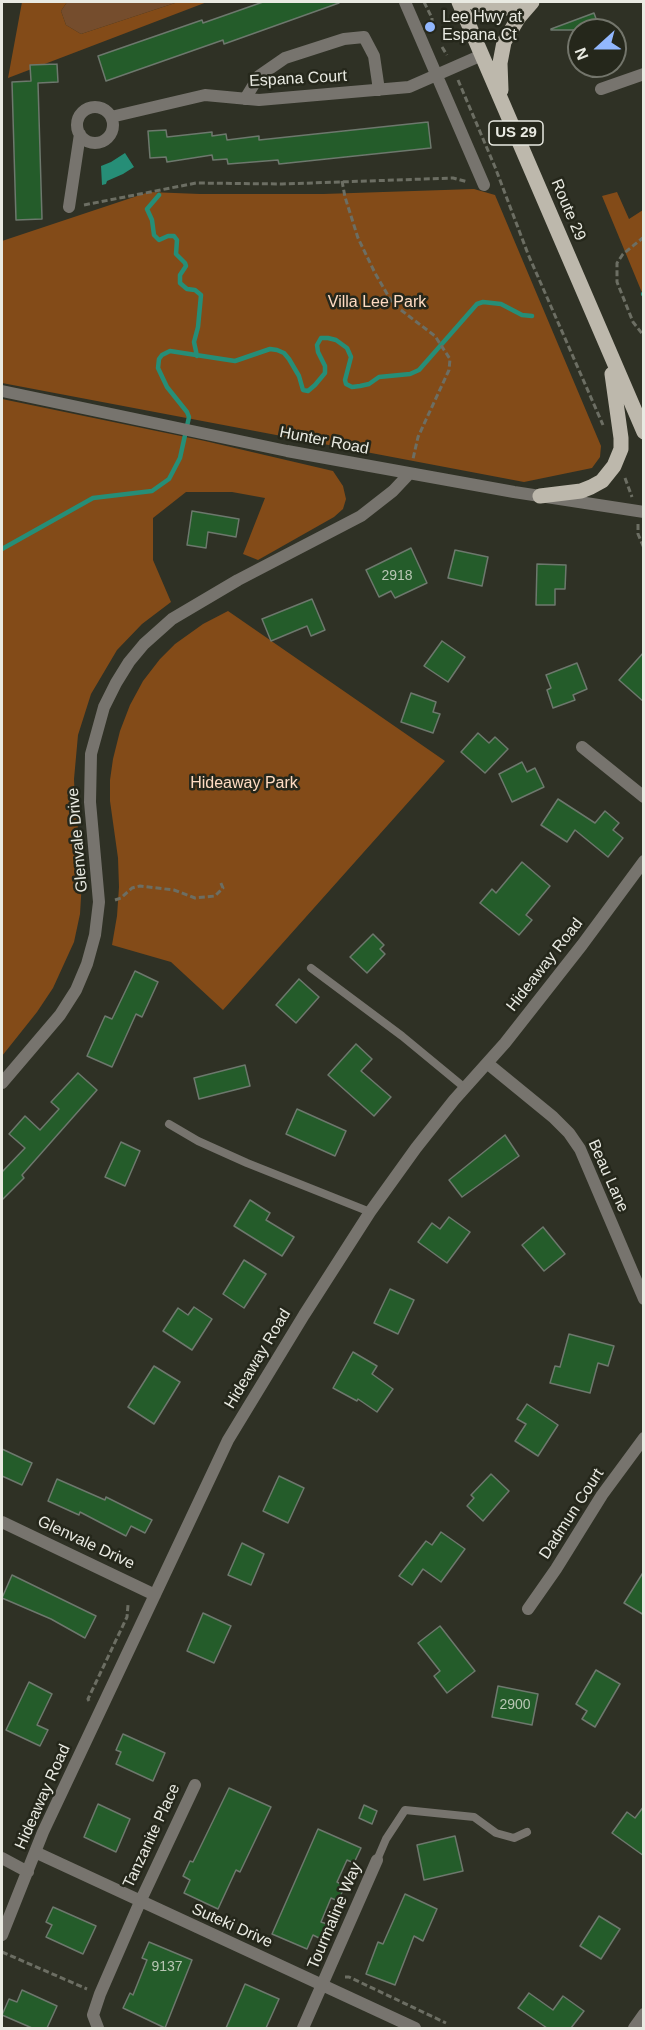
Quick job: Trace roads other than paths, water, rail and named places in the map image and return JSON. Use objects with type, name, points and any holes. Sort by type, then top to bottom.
[{"type":"main road","name":"Route 29","points":[[459,2],[644,432]]},
{"type":"main road","points":[[473,2],[497,9],[524,2]]},
{"type":"main road","points":[[501,99],[500,63],[504,42],[519,17],[532,2]]},
{"type":"main road","points":[[540,496],[581,491],[591,487],[609,474],[618,460],[621,449],[621,424],[608,350]]},
{"type":"street","points":[[405,2],[484,185]]},
{"type":"street","points":[[245,99],[259,76],[285,58],[344,39],[364,37],[374,56],[379,90]]},
{"type":"street","name":"Espana Court","points":[[69,207],[80,134],[78,123],[82,113],[87,110],[98,108],[108,112],[111,117],[205,94],[259,100],[409,87],[482,55]]},
{"type":"street","points":[[601,89],[644,74]]},
{"type":"street","points":[[80,134],[89,142],[101,142],[113,129],[111,117]]},
{"type":"street","name":"Hunter Road","points":[[2,391],[198,434],[409,474],[640,511]]},
{"type":"street","name":"Glenvale Drive","points":[[2,1083],[60,1015],[87,964],[95,935],[99,902],[90,802],[91,754],[104,707],[129,662],[156,632],[181,613],[238,580],[361,516],[393,491],[409,474]]},
{"type":"street","points":[[582,747],[644,797]]},
{"type":"street","name":"Hideaway Road","points":[[2,1935],[35,1852],[228,1440],[370,1212],[416,1148],[582,945],[644,861]]},
{"type":"street","name":"Beau Lane","points":[[487,1063],[553,1117],[569,1133],[580,1149],[644,1299]]},
{"type":"street","name":"Dadmun Court","points":[[528,1609],[602,1495],[644,1438]]},
{"type":"street","name":"Glenvale Drive","points":[[2,1522],[156,1595]]},
{"type":"street","name":"Tanzanite Place","points":[[98,2028],[93,2015],[100,1995],[140,1902],[195,1785]]},
{"type":"street","name":"Suteki Drive","points":[[35,1852],[415,2028]]},
{"type":"street","points":[[2,1858],[28,1872]]},
{"type":"street","name":"Tourmaline Way","points":[[303,2028],[324,1985],[377,1860]]},
{"type":"street","points":[[634,2028],[644,2014]]},
{"type":"lane","points":[[311,968],[402,1036],[465,1088]]},
{"type":"lane","points":[[169,1124],[198,1141],[247,1163],[370,1212]]},
{"type":"lane","points":[[377,1860],[386,1839],[405,1810],[474,1817],[496,1833],[514,1838],[527,1832]]},
{"type":"water","points":[[125,153],[134,167],[102,185],[101,166]]},
{"type":"waterway","points":[[159,195],[147,209],[152,220],[154,235],[159,240],[174,236],[177,240],[176,254],[186,266],[180,275],[180,283],[201,295],[194,342],[197,356]]},
{"type":"waterway","points":[[2,549],[93,498],[152,491],[169,479],[180,458],[189,417],[167,387],[158,368],[159,359],[170,351],[235,361],[270,349],[277,350],[289,359],[299,376],[303,390],[308,391],[325,373],[325,366],[317,345],[321,338],[328,338],[336,340],[347,348],[351,357],[345,380],[346,384],[352,387],[369,384],[379,377],[410,374],[419,370],[477,304],[483,302],[501,304],[522,315],[532,316]]},
{"type":"place","name":"Lee Hwy at Espana Ct","points":[[430,27]]},
{"type":"park label","name":"Villa Lee Park","points":[[377,303]]},
{"type":"park label","name":"Hideaway Park","points":[[244,784]]}]
